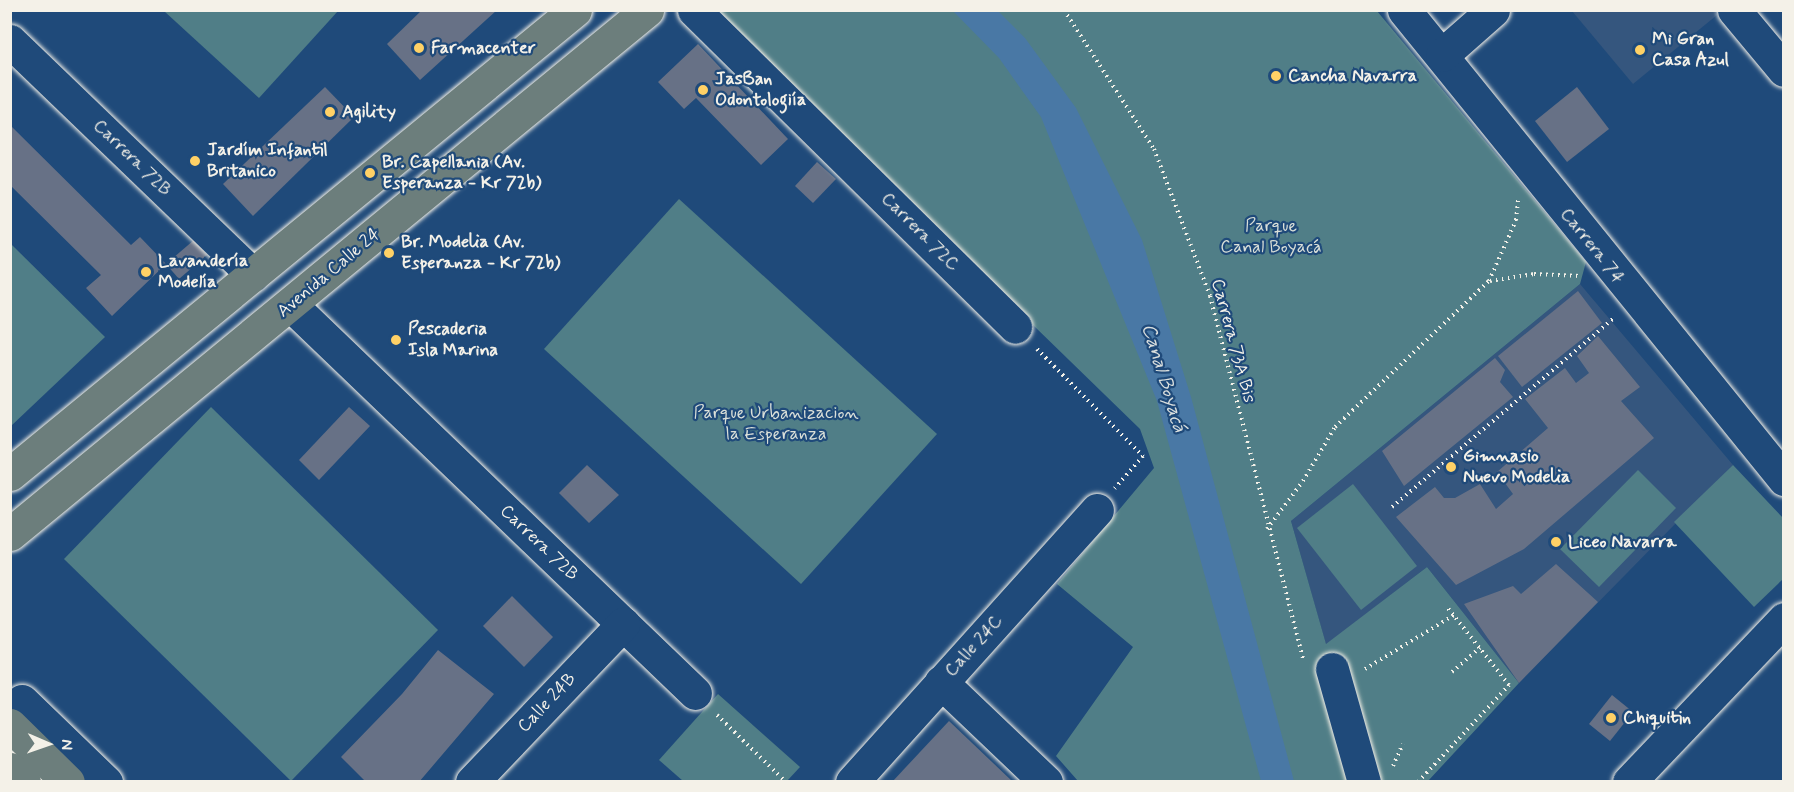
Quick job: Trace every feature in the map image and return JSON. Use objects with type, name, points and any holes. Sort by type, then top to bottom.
[{"type":"main road","points":[[10,474],[575,10]]},
{"type":"main road","name":"Avenida Calle 24","points":[[10,534],[647,10]]},
{"type":"main road","points":[[16,713],[68,782]]},
{"type":"main road","points":[[10,769],[24,782]]},
{"type":"street","name":"Carrera 72C","points":[[694,10],[1015,327]]},
{"type":"street","name":"Carrera 74","points":[[1404,10],[1628,290],[1784,479]]},
{"type":"street","points":[[1442,56],[1493,10]]},
{"type":"street","points":[[1734,10],[1784,70]]},
{"type":"street","name":"Carrera 72B","points":[[10,41],[253,275]]},
{"type":"street","name":"Carrera 72B","points":[[291,305],[695,693]]},
{"type":"street","name":"Calle 24C","points":[[852,782],[1097,510]]},
{"type":"street","points":[[1629,782],[1784,620]]},
{"type":"street","name":"Calle 24B","points":[[472,782],[623,624]]},
{"type":"street","points":[[1332,672],[1377,776]]},
{"type":"street","points":[[941,682],[1046,782]]},
{"type":"street","points":[[16,713],[106,782]]},
{"type":"path","name":"Carrera 73A Bis","points":[[1064,10],[1154,149],[1209,296],[1267,529],[1332,672]]},
{"type":"path","points":[[1267,529],[1303,481],[1335,427],[1489,281],[1516,220],[1522,157]]},
{"type":"path","points":[[1489,281],[1534,274],[1628,290]]},
{"type":"path","points":[[1392,507],[1628,290]]},
{"type":"path","points":[[1015,327],[1143,456],[1097,510]]},
{"type":"path","points":[[1418,782],[1509,685],[1448,607]]},
{"type":"path","points":[[1332,672],[1454,615]]},
{"type":"path","points":[[1452,672],[1480,648]]},
{"type":"path","points":[[695,693],[786,782]]},
{"type":"path","points":[[1377,776],[1403,744]]},
{"type":"shaded area","name":"Mi Gran Casa Azul","points":[[1713,10],[1717,15],[1633,84],[1572,11]]},
{"type":"shaded area","points":[[1580,284],[1733,465],[1519,683],[1427,567],[1326,645],[1291,521]]},
{"type":"green space","points":[[164,11],[338,11],[259,98]]},
{"type":"green space","name":"Parque Canal Boyacá","points":[[710,11],[1377,11],[1586,262],[1580,284],[1291,521],[1326,644],[1427,567],[1519,683],[1428,781],[1078,781],[1056,756],[1133,647],[1057,584],[1154,468],[1140,429]]},
{"type":"green space","name":"Parque Urbanizacion la Esperanza","points":[[679,199],[937,434],[801,584],[544,349]]},
{"type":"green space","points":[[11,244],[105,337],[11,426]]},
{"type":"green space","points":[[211,407],[438,630],[291,781],[64,559]]},
{"type":"green space","points":[[1733,465],[1783,518],[1783,579],[1754,607],[1674,522]]},
{"type":"green space","points":[[1638,470],[1676,508],[1599,587],[1560,549]]},
{"type":"green space","points":[[1353,484],[1417,566],[1361,610],[1297,528]]},
{"type":"green space","points":[[718,694],[800,767],[787,781],[683,781],[659,760]]},
{"type":"water","name":"Canal Boyacá","points":[[953,11],[998,11],[1025,38],[1076,108],[1142,240],[1191,397],[1294,781],[1261,781],[1157,401],[1041,117],[999,58]]},
{"type":"building","points":[[422,10],[497,10],[420,80],[387,44]]},
{"type":"building","name":"JasBan Odontologiía","points":[[698,44],[788,139],[761,165],[696,98],[684,109],[658,82]]},
{"type":"building","points":[[325,87],[354,117],[253,216],[223,184]]},
{"type":"building","points":[[1577,87],[1609,129],[1567,162],[1535,121]]},
{"type":"building","points":[[10,125],[131,245],[140,237],[166,264],[112,316],[86,288],[101,275],[10,185]]},
{"type":"building","points":[[817,162],[836,179],[813,203],[795,186]]},
{"type":"building","points":[[194,240],[207,255],[179,279],[166,264]]},
{"type":"building","points":[[1578,291],[1602,323],[1522,387],[1498,356]]},
{"type":"building","points":[[1598,336],[1640,387],[1621,401],[1654,438],[1524,549],[1456,585],[1396,517],[1435,487],[1444,498],[1455,498],[1480,484],[1496,509],[1513,494],[1497,472],[1548,428],[1525,399],[1565,368],[1576,383],[1589,373],[1577,356]]},
{"type":"building","points":[[1495,358],[1505,370],[1500,382],[1513,397],[1404,486],[1382,451]]},
{"type":"building","points":[[349,407],[370,426],[319,480],[299,460]]},
{"type":"building","points":[[587,465],[619,495],[589,523],[559,493]]},
{"type":"building","points":[[1556,564],[1598,602],[1519,683],[1464,604],[1513,586],[1521,594]]},
{"type":"building","points":[[512,596],[553,637],[524,667],[483,626]]},
{"type":"building","points":[[438,650],[494,694],[419,782],[366,782],[341,757],[402,694]]},
{"type":"building","name":"Chiquitin","points":[[1612,695],[1633,712],[1610,741],[1589,724]]},
{"type":"building","points":[[949,721],[1013,782],[892,782]]},
{"type":"place","name":"Farmacenter","points":[[419,48]]},
{"type":"place","name":"Mi Gran Casa Azul","points":[[1640,50]]},
{"type":"place","name":"Cancha Navarra","points":[[1276,76]]},
{"type":"place","name":"JasBan Odontologiía","points":[[703,90]]},
{"type":"place","name":"Agility","points":[[330,112]]},
{"type":"place","name":"Jardím Infantil Britanico","points":[[195,161]]},
{"type":"place","name":"Br. Capellania (Av. Esperanza - Kr 72b)","points":[[370,173]]},
{"type":"place","name":"Br. Modelia (Av. Esperanza - Kr 72b)","points":[[389,253]]},
{"type":"place","name":"Lavandería Modelía","points":[[146,272]]},
{"type":"place","name":"Pescaderia Isla Marina","points":[[396,340]]},
{"type":"place","name":"Gimnasio Nuevo Modelia","points":[[1451,467]]},
{"type":"place","name":"Liceo Navarra","points":[[1556,542]]},
{"type":"place","name":"Chiquitin","points":[[1611,718]]}]
